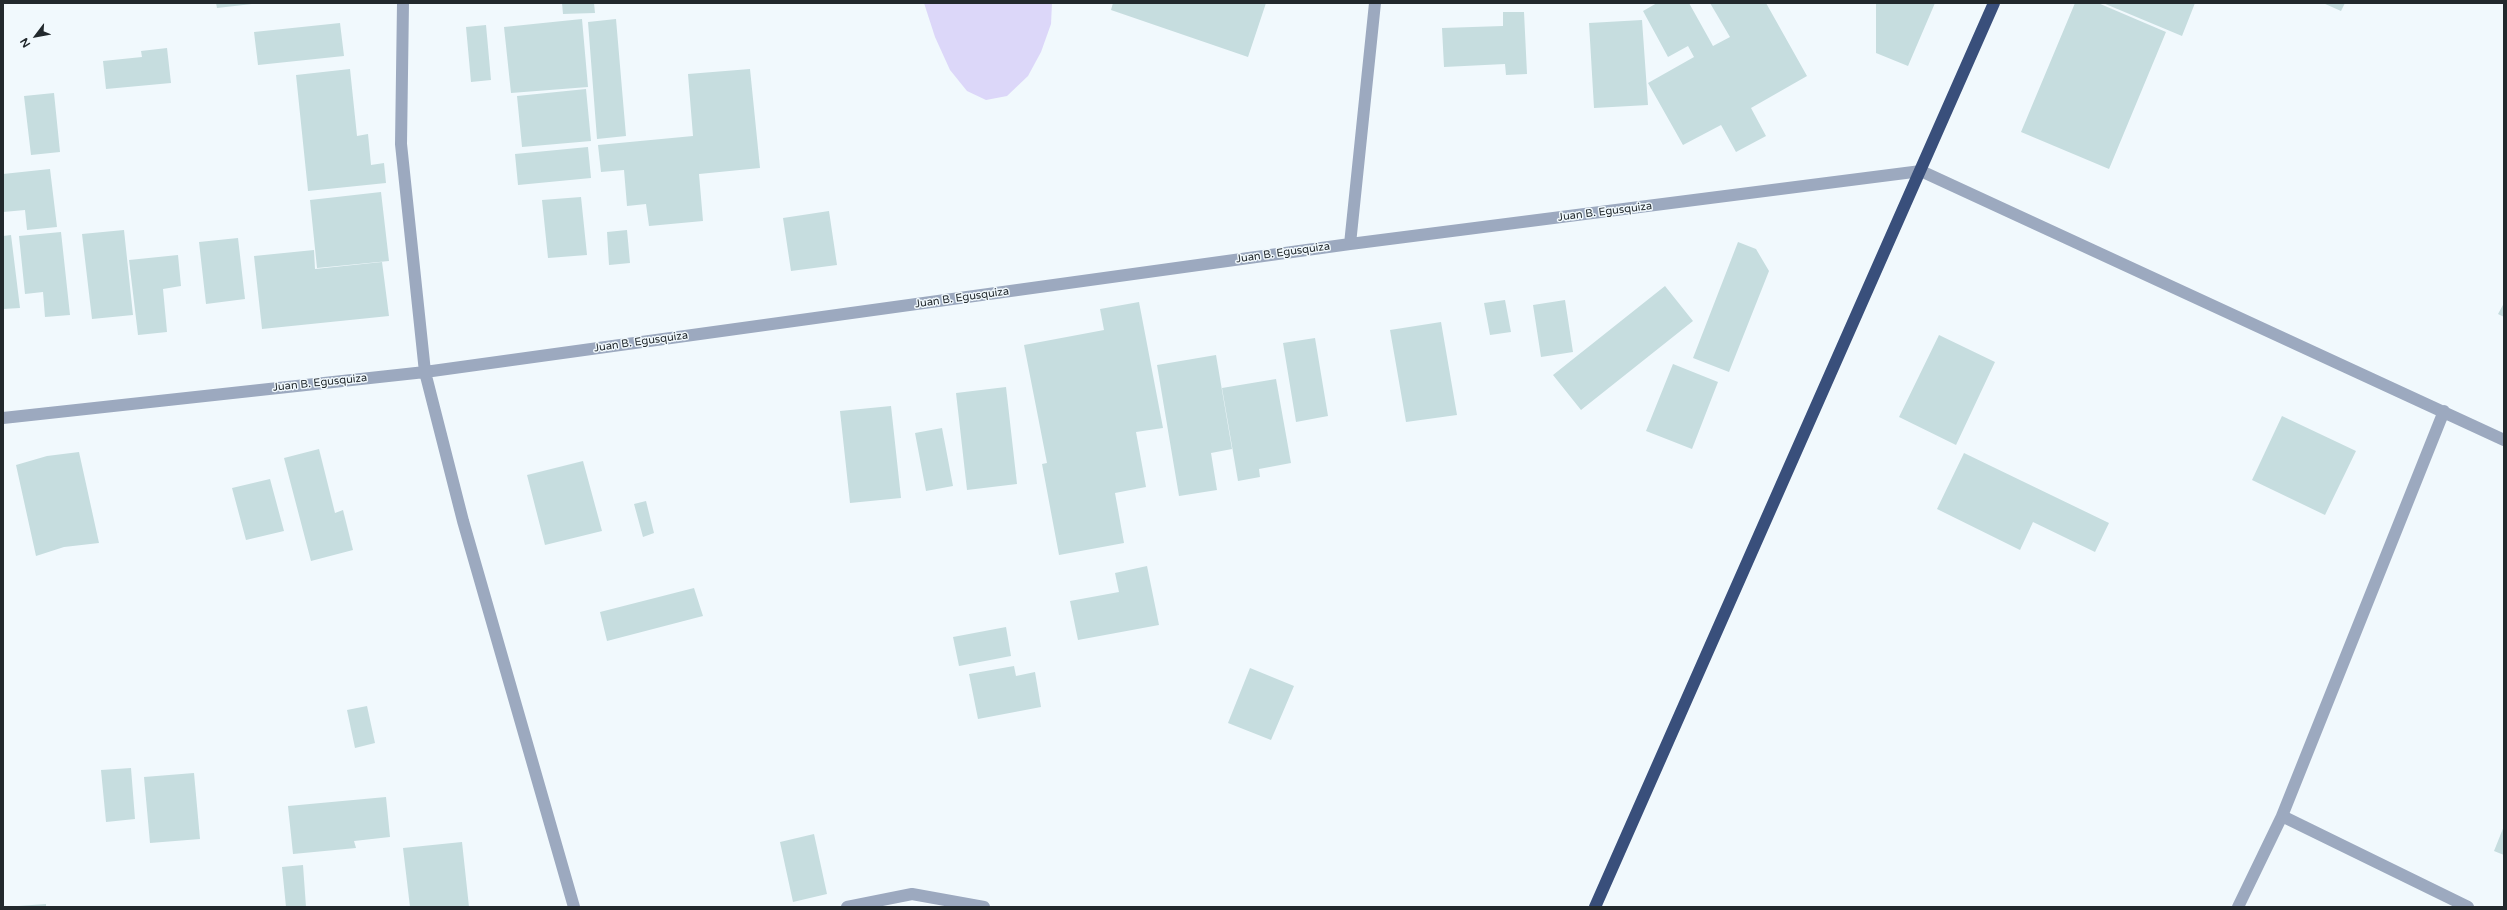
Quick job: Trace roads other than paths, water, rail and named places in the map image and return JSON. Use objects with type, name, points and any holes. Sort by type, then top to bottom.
[{"type":"highway","points":[[1595,907],[1994,3]]},
{"type":"street","points":[[403,3],[401,144],[425,372],[463,521],[574,907]]},
{"type":"street","points":[[1350,244],[1376,3]]},
{"type":"street","points":[[1921,171],[2504,440]]},
{"type":"street","name":"Juan B. Egusquiza","points":[[3,418],[425,372],[1350,244],[1921,171]]},
{"type":"street","points":[[2238,907],[2282,816],[2444,411]]},
{"type":"street","points":[[2282,816],[2468,907]]},
{"type":"street","points":[[847,907],[912,894],[984,907]]}]
